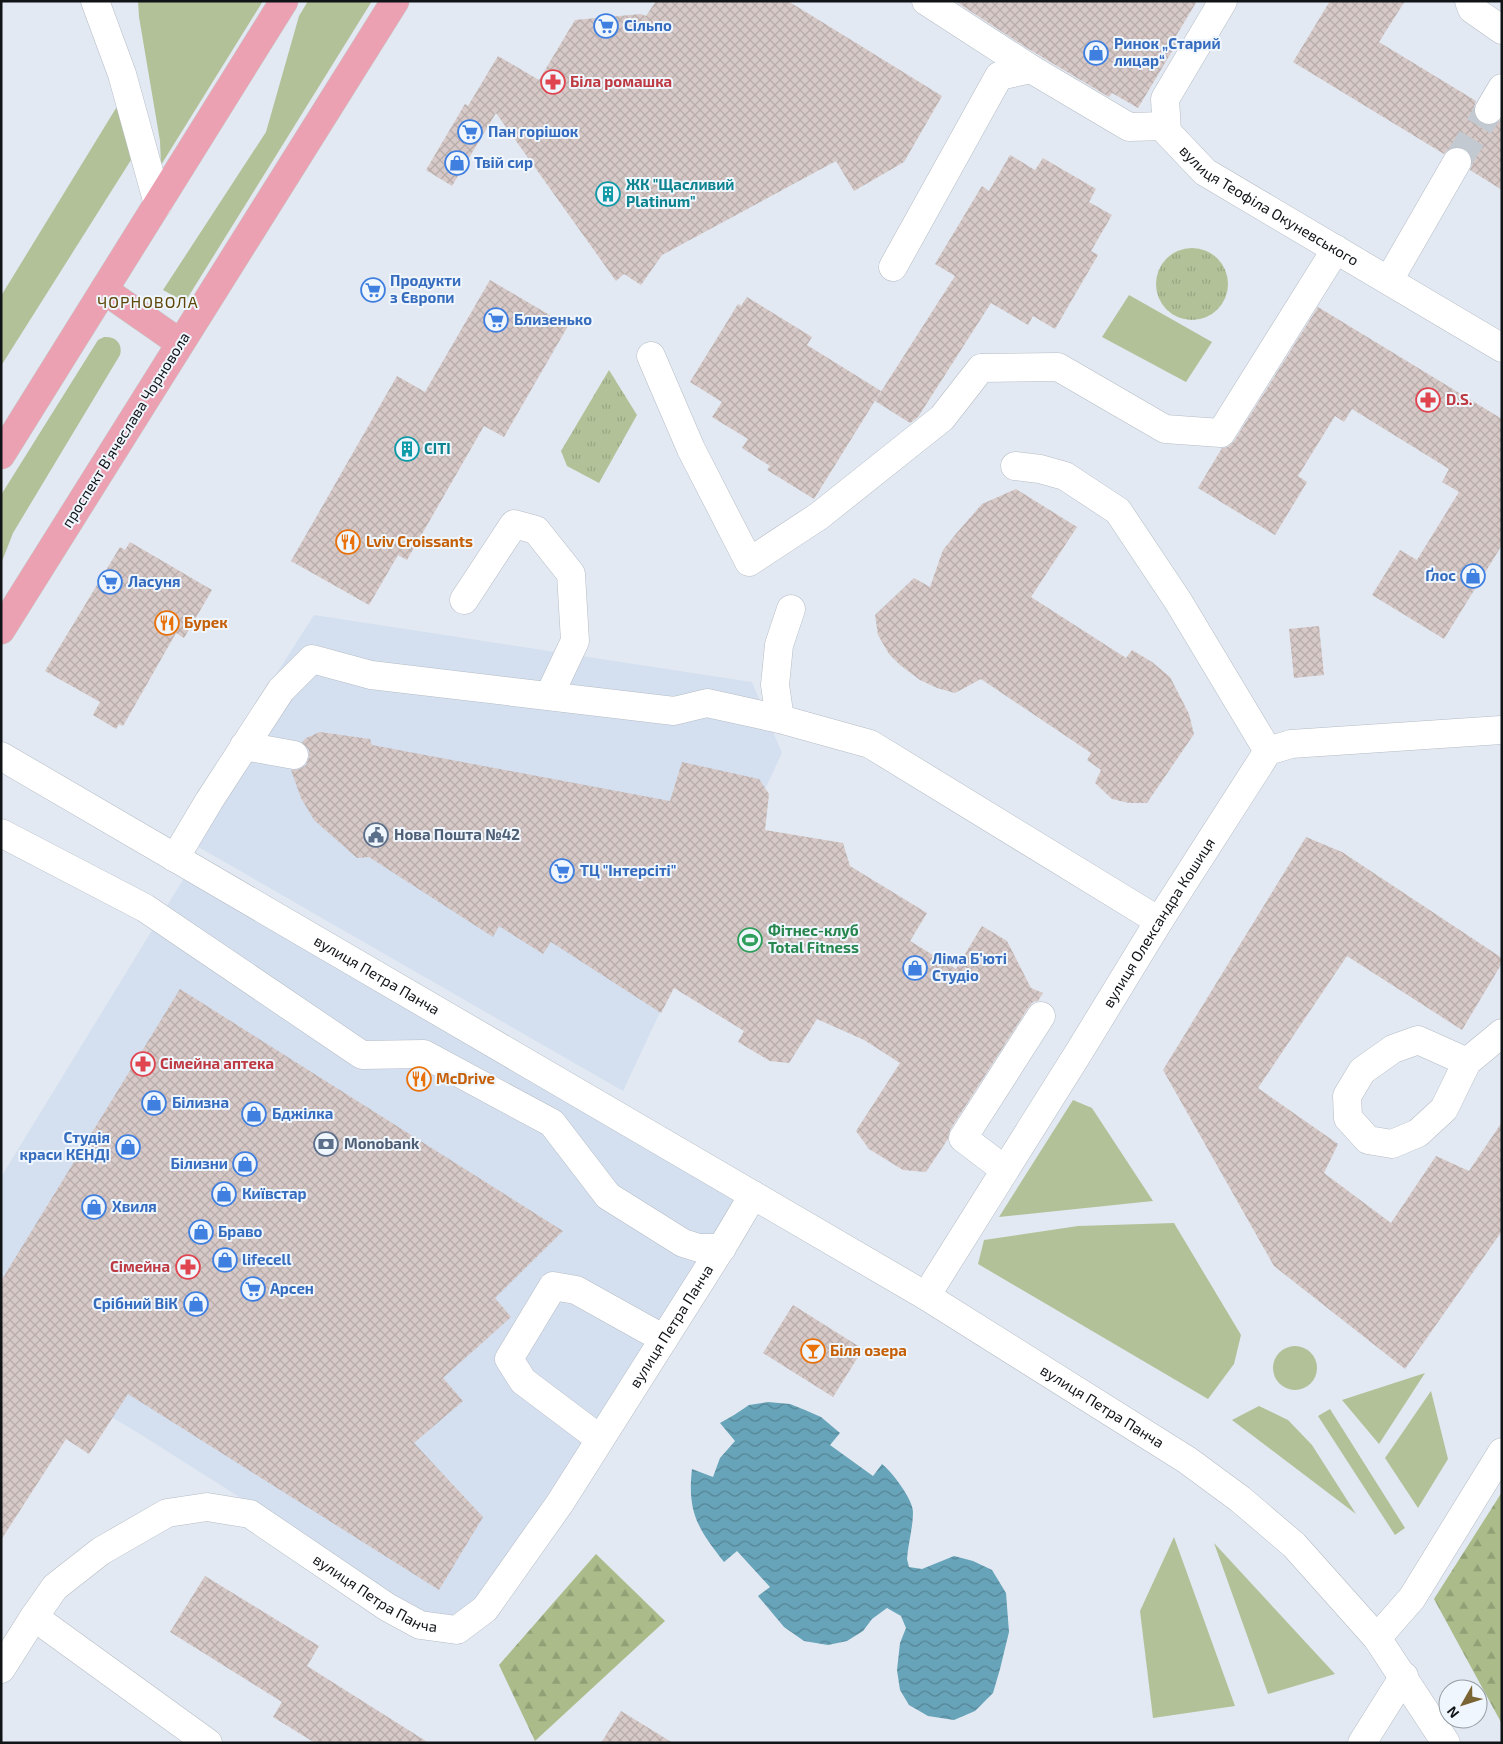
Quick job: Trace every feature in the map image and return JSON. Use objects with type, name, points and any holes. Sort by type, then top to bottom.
[{"type":"main road","points":[[1,455],[284,1]]},
{"type":"main road","name":"проспект Вʼячеслава Чорновола","points":[[1,630],[395,1]]},
{"type":"main road","points":[[104,290],[180,343]]},
{"type":"street","points":[[95,1],[122,74],[158,204]]},
{"type":"street","points":[[926,1],[1031,69],[1129,127],[1166,126],[1165,100],[1223,1]]},
{"type":"street","points":[[1469,1],[1472,9],[1502,30]]},
{"type":"street","points":[[893,267],[999,76],[1031,69]]},
{"type":"street","name":"вулиця Теофіла Окуневського","points":[[1166,126],[1167,132],[1205,172],[1502,348]]},
{"type":"street","points":[[1389,280],[1457,162]]},
{"type":"street","points":[[651,356],[691,449],[749,562],[819,516],[942,418],[980,368],[1058,367],[1165,429],[1221,433],[1336,249]]},
{"type":"street","points":[[1015,466],[1040,469],[1065,476],[1118,511],[1178,601],[1268,750],[1291,744],[1502,730]]},
{"type":"street","points":[[464,600],[514,524],[536,530],[571,574],[575,640],[549,696]]},
{"type":"street","points":[[780,719],[775,686],[777,661],[779,645],[791,609]]},
{"type":"street","points":[[176,858],[280,690],[312,659],[371,675],[674,711],[707,703],[780,719],[870,744],[1159,921]]},
{"type":"street","points":[[244,746],[294,755]]},
{"type":"street","name":"вулиця Олександра Кошиця","points":[[926,1296],[1159,921],[1268,750]]},
{"type":"street","name":"вулиця Петра Панча","points":[[1,756],[926,1296],[1187,1460],[1240,1499],[1294,1545],[1377,1638],[1404,1676],[1446,1743]]},
{"type":"street","points":[[1,833],[146,908],[362,1055],[424,1054],[552,1123],[608,1196],[683,1243],[699,1248],[722,1248]]},
{"type":"street","points":[[1005,1170],[963,1138],[1041,1016]]},
{"type":"street","points":[[1467,1062],[1502,1033]]},
{"type":"street","name":"вулиця Петра Панча","points":[[1,1669],[55,1587],[101,1552],[167,1513],[207,1507],[250,1514],[387,1607],[420,1625],[458,1630],[485,1609],[560,1503],[722,1248],[753,1195]]},
{"type":"street","points":[[600,1439],[523,1381],[509,1359],[553,1286],[576,1290],[664,1339]]},
{"type":"street","points":[[1377,1638],[1412,1598],[1502,1452]]},
{"type":"street","points":[[34,1617],[208,1743]]},
{"type":"street","points":[[1362,1743],[1404,1676]]},
{"type":"shaded area","points":[[314,615],[752,682],[782,753],[623,1091],[174,833]]},
{"type":"shaded area","points":[[184,878],[740,1201],[477,1603],[448,1618],[420,1611],[143,1436],[1,1350],[1,1177]]},
{"type":"green space","points":[[138,1],[263,1],[161,165],[160,141]]},
{"type":"green space","points":[[308,1],[372,1],[185,302],[163,290],[266,132],[299,16]]},
{"type":"green space","points":[[121,100],[131,160],[1,366],[1,296]]},
{"type":"green space","points":[[1185,248],[1199,248],[1218,258],[1228,277],[1228,291],[1218,310],[1199,320],[1185,320],[1166,310],[1156,291],[1156,277],[1166,258]]},
{"type":"green space","points":[[1129,295],[1212,342],[1186,382],[1102,337]]},
{"type":"green space","points":[[104,337],[115,339],[118,342],[121,351],[120,355],[13,533],[1,564],[1,495],[98,340]]},
{"type":"green space","points":[[609,370],[637,415],[599,483],[567,466],[561,451]]},
{"type":"green space","points":[[1073,1100],[1092,1108],[1153,1201],[999,1217]]},
{"type":"green space","points":[[1174,1223],[1241,1335],[1234,1364],[1208,1399],[978,1264],[984,1240],[1078,1226]]},
{"type":"green space","points":[[1295,1346],[1307,1350],[1313,1356],[1317,1368],[1313,1380],[1307,1386],[1295,1390],[1283,1386],[1277,1380],[1273,1368],[1277,1356],[1283,1350]]},
{"type":"green space","points":[[1425,1373],[1379,1444],[1342,1400]]},
{"type":"green space","points":[[1431,1391],[1448,1459],[1418,1508],[1385,1458]]},
{"type":"green space","points":[[1259,1406],[1288,1420],[1312,1445],[1356,1514],[1232,1420]]},
{"type":"green space","points":[[1330,1409],[1405,1528],[1395,1535],[1318,1416]]},
{"type":"green space","points":[[1502,1492],[1502,1724],[1488,1698],[1488,1679],[1478,1679],[1434,1599]]},
{"type":"green space","points":[[1174,1537],[1235,1706],[1153,1718],[1140,1611]]},
{"type":"green space","points":[[1214,1543],[1335,1674],[1268,1694]]},
{"type":"green space","points":[[596,1554],[665,1621],[535,1741],[499,1665]]},
{"type":"water","points":[[768,1402],[790,1404],[821,1417],[840,1433],[830,1445],[873,1476],[882,1464],[891,1473],[910,1500],[913,1512],[907,1559],[909,1567],[922,1569],[954,1556],[973,1561],[992,1570],[1006,1593],[1009,1632],[993,1693],[975,1711],[954,1720],[928,1716],[909,1705],[900,1690],[897,1670],[900,1643],[906,1628],[901,1616],[887,1608],[872,1619],[863,1631],[847,1641],[828,1645],[804,1641],[784,1627],[758,1596],[770,1587],[737,1551],[724,1562],[707,1540],[693,1509],[691,1497],[692,1469],[713,1477],[720,1458],[735,1441],[720,1423],[749,1405]]},
{"type":"building","points":[[656,1],[788,1],[942,96],[904,162],[854,191],[836,161],[662,255],[641,285],[624,274],[616,281],[496,113],[452,186],[426,170],[465,104],[468,106],[498,56],[539,80],[575,20],[641,14],[646,16]]},
{"type":"building","name":"Ринок „Старий лицар“","points":[[955,1],[1197,1],[1173,41],[1177,43],[1138,108],[1112,93],[1109,97],[1027,48]]},
{"type":"building","points":[[1330,1],[1405,1],[1379,42],[1476,101],[1473,110],[1475,117],[1481,123],[1489,126],[1496,124],[1502,119],[1502,190],[1470,170],[1473,162],[1471,155],[1465,149],[1456,146],[1444,154],[1293,62]]},
{"type":"building","points":[[1010,155],[1035,170],[1043,158],[1096,189],[1089,202],[1112,215],[1091,251],[1098,255],[1055,329],[1033,316],[1028,325],[991,303],[918,417],[910,423],[875,401],[955,276],[935,264],[982,186],[989,191]]},
{"type":"building","name":"CITI","points":[[490,280],[568,326],[504,437],[484,426],[407,560],[398,555],[369,605],[291,561],[397,376],[425,392]]},
{"type":"building","points":[[747,297],[812,337],[807,345],[881,391],[814,499],[767,470],[770,466],[742,448],[748,439],[712,417],[722,402],[690,382],[738,304],[741,306]]},
{"type":"building","points":[[1318,307],[1502,419],[1502,545],[1444,639],[1372,595],[1400,550],[1417,560],[1459,492],[1442,482],[1449,469],[1352,409],[1344,422],[1335,416],[1298,476],[1307,482],[1275,535],[1198,488],[1222,448],[1228,447],[1234,441]]},
{"type":"building","points":[[1016,489],[1077,527],[1031,597],[1126,658],[1132,650],[1152,662],[1170,677],[1189,714],[1194,734],[1147,803],[1129,803],[1112,799],[1095,783],[1101,770],[1087,760],[1091,753],[981,679],[955,693],[937,688],[920,680],[900,665],[889,654],[878,635],[875,615],[914,578],[930,587],[943,550],[982,504]]},
{"type":"building","points":[[130,542],[212,590],[184,638],[176,633],[123,726],[119,724],[116,729],[93,715],[100,702],[45,671],[120,547],[125,550]]},
{"type":"building","points":[[1319,626],[1324,675],[1294,678],[1289,629]]},
{"type":"building","points":[[320,732],[370,739],[372,745],[670,801],[682,762],[759,779],[769,794],[765,830],[843,843],[850,866],[927,913],[910,941],[956,969],[982,926],[1007,941],[1031,988],[1043,993],[1038,1001],[1033,1002],[1028,1008],[950,1130],[948,1139],[926,1172],[903,1170],[869,1149],[856,1131],[900,1063],[864,1040],[817,1019],[789,1063],[770,1061],[738,1042],[744,1031],[674,988],[661,1013],[551,942],[543,954],[499,926],[493,937],[369,857],[357,858],[314,820],[301,798],[291,770],[300,769],[306,765],[309,750],[302,742],[306,738]]},
{"type":"building","points":[[1306,837],[1342,852],[1502,958],[1502,963],[1462,1030],[1347,956],[1258,1088],[1338,1144],[1324,1173],[1391,1223],[1436,1156],[1469,1171],[1502,1122],[1502,1231],[1405,1369],[1274,1266],[1163,1070]]},
{"type":"building","name":"Арсен","points":[[180,989],[563,1231],[495,1298],[511,1317],[443,1378],[463,1401],[414,1443],[483,1517],[439,1590],[128,1394],[89,1454],[66,1439],[1,1540],[1,1281]]},
{"type":"building","name":"Біля озера","points":[[793,1305],[863,1349],[833,1397],[763,1353]]},
{"type":"building","points":[[205,1576],[319,1646],[307,1666],[429,1743],[315,1743],[273,1717],[282,1702],[170,1632]]},
{"type":"building","points":[[621,1711],[673,1743],[601,1743]]},
{"type":"tunnel","points":[[1457,162],[1489,110]]},
{"type":"place","name":"Сільпо","points":[[606,26]]},
{"type":"place","name":"Ринок „Старий лицар“","points":[[1096,53]]},
{"type":"place","name":"Біла ромашка","points":[[553,82]]},
{"type":"place","name":"Пан горішок","points":[[470,132]]},
{"type":"place","name":"Твій сир","points":[[457,163]]},
{"type":"place","name":"ЖК \"Щасливий Platinum\"","points":[[608,194]]},
{"type":"place","name":"Продукти з Європи","points":[[373,290]]},
{"type":"place","name":"Близенько","points":[[496,320]]},
{"type":"place","name":"D.S.","points":[[1428,400]]},
{"type":"place","name":"CITI","points":[[407,449]]},
{"type":"place","name":"Lviv Croissants","points":[[348,542]]},
{"type":"place","name":"Ґлос","points":[[1473,576]]},
{"type":"place","name":"Ласуня","points":[[110,582]]},
{"type":"place","name":"Бурек","points":[[167,623]]},
{"type":"place","name":"Нова Пошта №42","points":[[376,835]]},
{"type":"place","name":"ТЦ \"Інтерсіті\"","points":[[562,871]]},
{"type":"place","name":"Фітнес-клуб Total Fitness","points":[[750,940]]},
{"type":"place","name":"Ліма Б'юті Студіо","points":[[915,968]]},
{"type":"place","name":"Сімейна аптека","points":[[143,1064]]},
{"type":"place","name":"McDrive","points":[[419,1079]]},
{"type":"place","name":"Білизна","points":[[154,1103]]},
{"type":"place","name":"Бджілка","points":[[254,1114]]},
{"type":"place","name":"Monobank","points":[[326,1144]]},
{"type":"place","name":"Студія краси КЕНДІ","points":[[128,1147]]},
{"type":"place","name":"Білизни","points":[[245,1164]]},
{"type":"place","name":"Київстар","points":[[224,1194]]},
{"type":"place","name":"Хвиля","points":[[94,1207]]},
{"type":"place","name":"Браво","points":[[201,1232]]},
{"type":"place","name":"lifecell","points":[[225,1260]]},
{"type":"place","name":"Сімейна","points":[[188,1267]]},
{"type":"place","name":"Арсен","points":[[253,1289]]},
{"type":"place","name":"Срібний ВіК","points":[[196,1304]]},
{"type":"place","name":"Біля озера","points":[[813,1351]]},
{"type":"district","name":"ЧОРНОВОЛА","points":[[148,302]]}]
